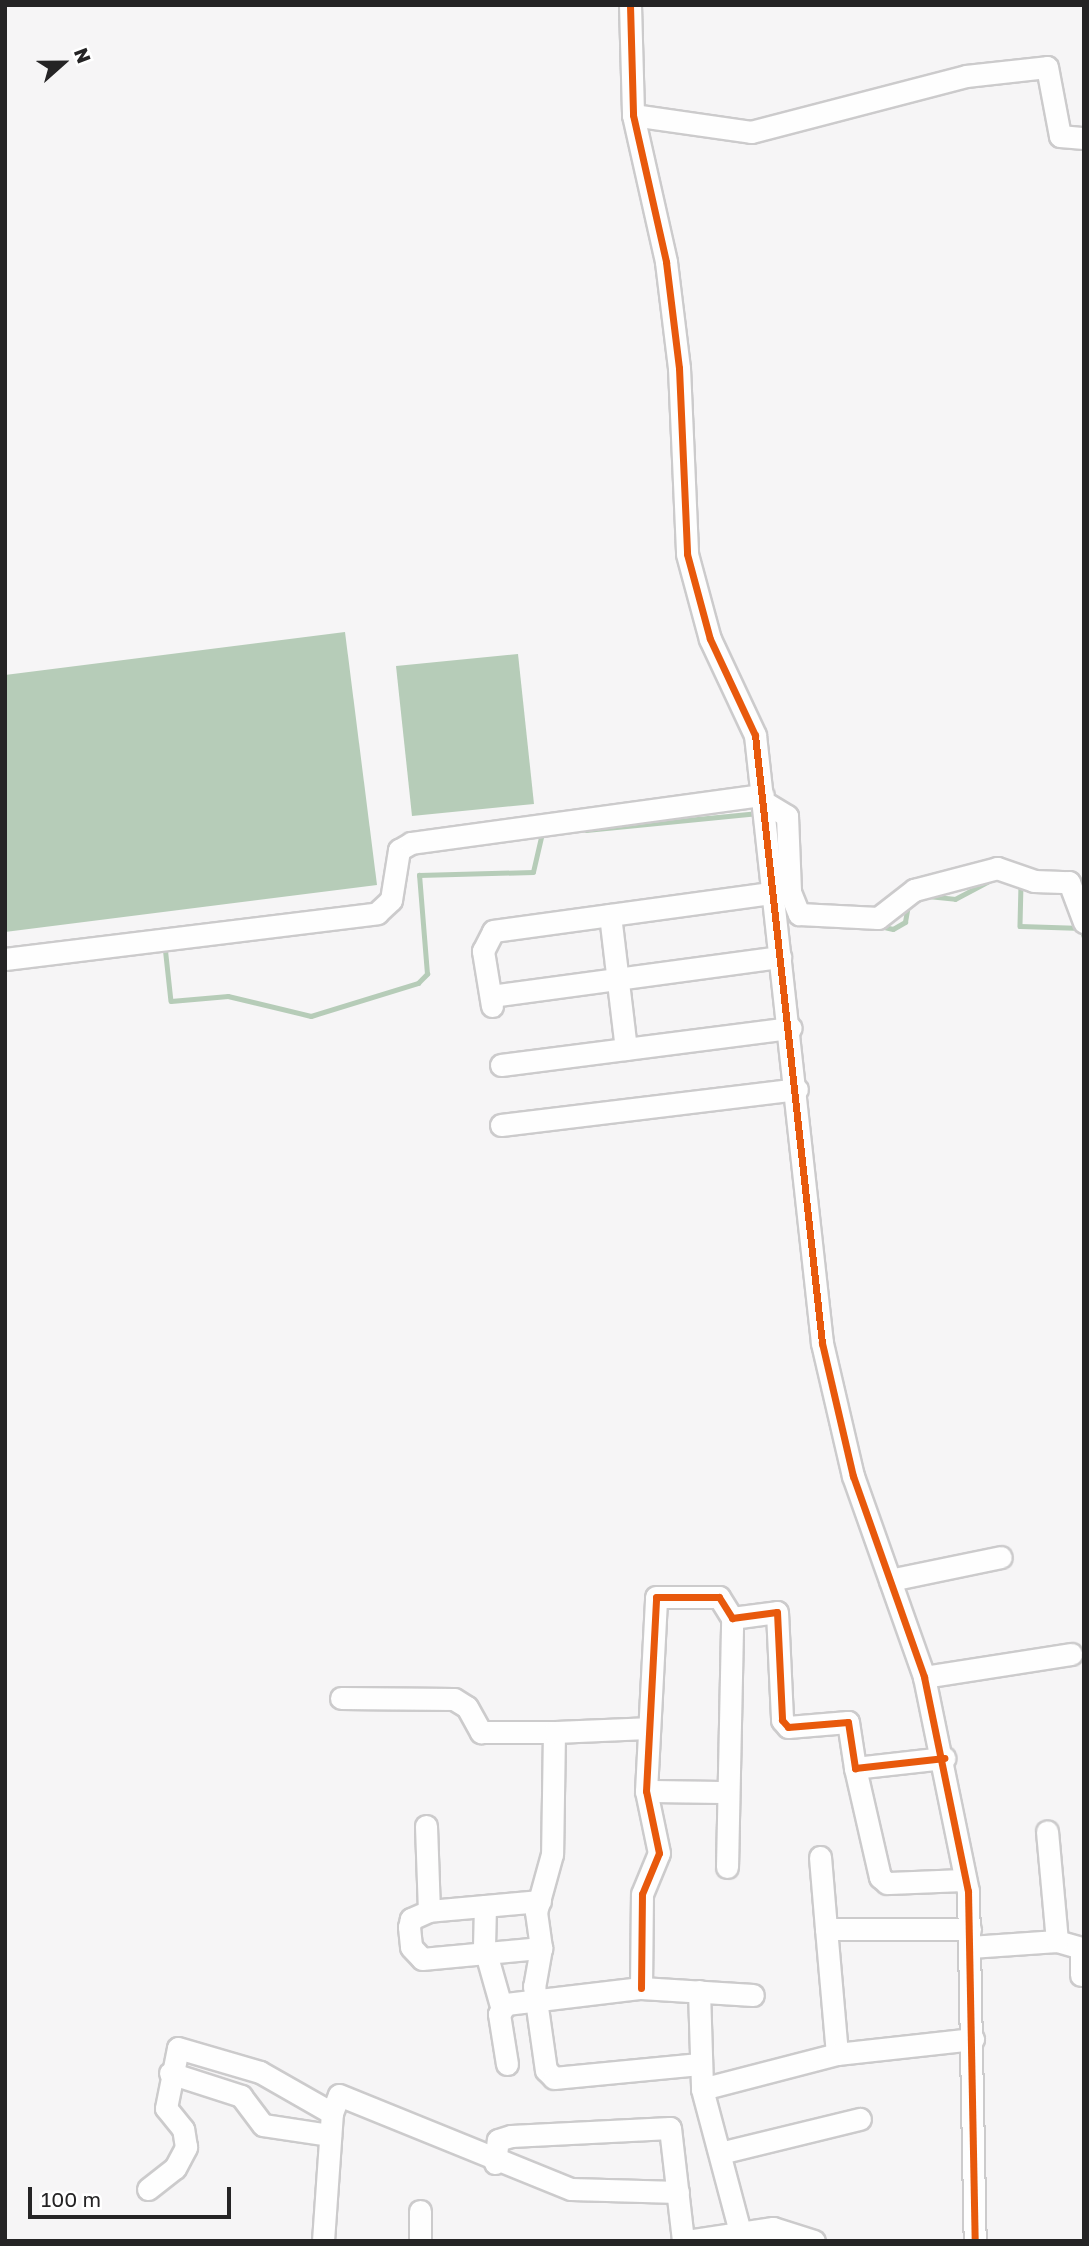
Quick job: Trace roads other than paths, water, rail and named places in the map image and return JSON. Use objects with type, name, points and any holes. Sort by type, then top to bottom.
[{"type":"street","points":[[630,5],[634,115],[669,289],[693,589],[747,712],[765,807],[772,893],[797,1089],[809,1269],[822,1343],[853,1476],[924,1677],[944,1758],[965,1880],[973,2039],[975,2241]]},
{"type":"street","points":[[634,115],[751,131],[965,76],[1047,67],[1060,136],[1084,138]]},
{"type":"street","points":[[5,959],[377,913],[390,900],[399,850],[411,843],[765,807],[787,816],[790,892],[799,914],[878,918],[914,890],[997,868],[1075,885],[1084,922]]},
{"type":"street","points":[[772,893],[493,931],[483,951],[492,1001],[617,979],[780,957]]},
{"type":"street","points":[[610,915],[626,1049]]},
{"type":"street","points":[[501,1065],[790,1028]]},
{"type":"street","points":[[501,1125],[797,1089]]},
{"type":"street","points":[[890,1580],[1001,1557]]},
{"type":"street","points":[[641,1988],[642,1894],[659,1853],[646,1791],[656,1597],[719,1597],[732,1618],[727,1867]]},
{"type":"street","points":[[732,1618],[777,1612],[782,1720],[788,1727],[848,1722],[855,1768],[880,1877],[887,1883],[965,1880]]},
{"type":"street","points":[[924,1677],[1071,1654]]},
{"type":"street","points":[[341,1698],[454,1699],[467,1707],[481,1732],[648,1728]]},
{"type":"street","points":[[554,1732],[552,1854],[540,1900],[541,1948],[537,1999],[542,2057],[554,2078],[699,2064]]},
{"type":"street","points":[[855,1768],[944,1758]]},
{"type":"street","points":[[646,1791],[729,1792]]},
{"type":"street","points":[[426,1826],[429,1911]]},
{"type":"street","points":[[1047,1831],[1057,1941]]},
{"type":"street","points":[[820,1857],[837,2054]]},
{"type":"street","points":[[540,1900],[429,1911],[411,1919],[415,1955],[486,1954],[541,1948]]},
{"type":"street","points":[[485,1906],[486,1954],[501,2006],[507,2064]]},
{"type":"street","points":[[826,1930],[1057,1941],[1081,1948],[1081,1975]]},
{"type":"street","points":[[501,2006],[537,1999],[641,1988],[753,1995]]},
{"type":"street","points":[[699,1991],[699,2064],[702,2089],[740,2232]]},
{"type":"street","points":[[702,2089],[837,2054],[973,2039]]},
{"type":"street","points":[[148,2189],[175,2168],[186,2147],[183,2129],[166,2108],[170,2073],[178,2048],[194,2049],[260,2072],[331,2124]]},
{"type":"street","points":[[170,2073],[241,2095],[263,2125],[331,2124]]},
{"type":"street","points":[[323,2241],[331,2124],[339,2095],[348,2094],[495,2163],[571,2189],[678,2192]]},
{"type":"street","points":[[720,2153],[860,2119]]},
{"type":"street","points":[[495,2163],[498,2140],[511,2136],[668,2127],[685,2241],[773,2228],[814,2241]]},
{"type":"street","points":[[420,2211],[420,2241]]},
{"type":"waterway","points":[[586,830],[758,813]]},
{"type":"waterway","points":[[165,946],[171,1001],[228,996],[311,1016],[418,983],[427,974],[419,875],[533,872],[542,834]]},
{"type":"waterway","points":[[928,896],[955,899],[991,880]]},
{"type":"waterway","points":[[1021,884],[1020,926],[1082,928],[1084,936]]},
{"type":"waterway","points":[[880,926],[893,929],[905,922],[908,905]]}]
